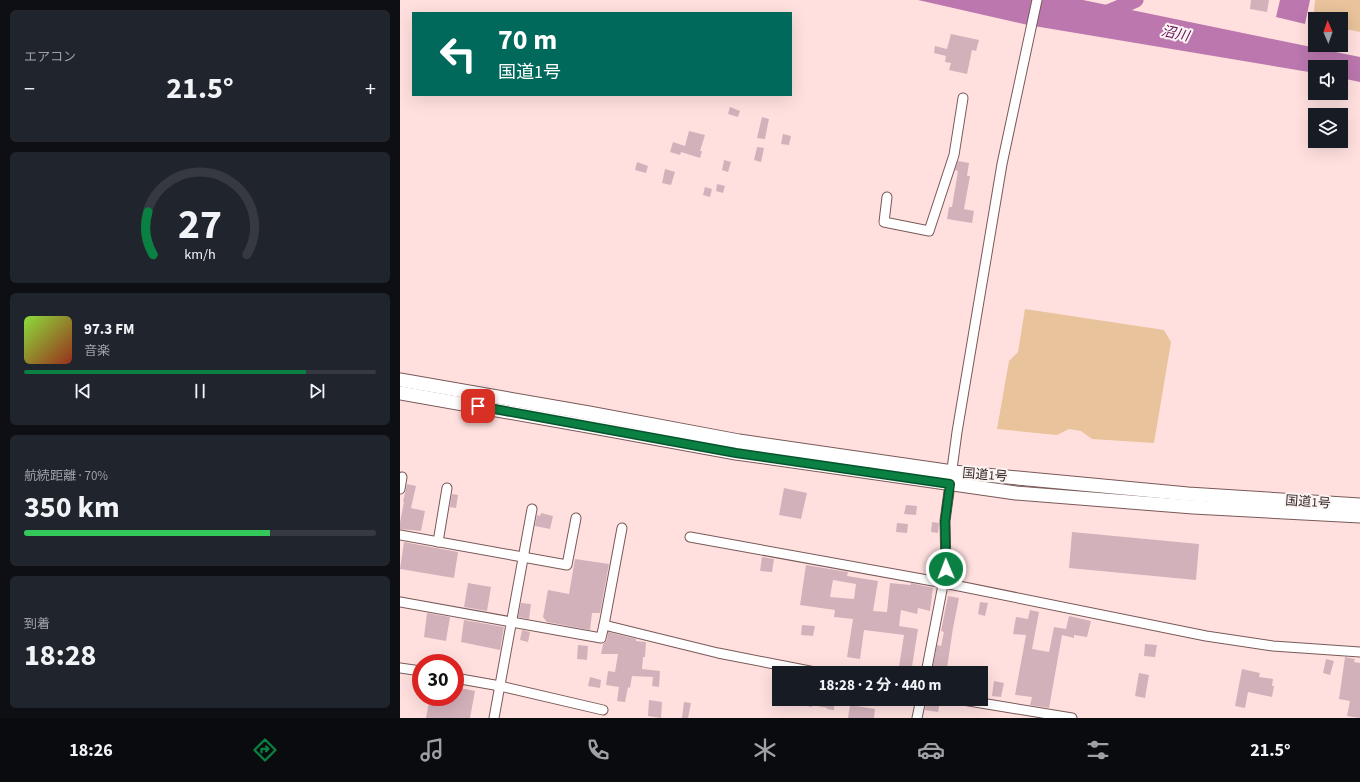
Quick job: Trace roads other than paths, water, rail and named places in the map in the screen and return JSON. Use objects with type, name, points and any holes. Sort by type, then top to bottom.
[{"type":"highway","name":"国道1号","points":[[400,380],[951,478],[1016,493],[1193,507],[1360,516]]},
{"type":"highway","name":"国道1号","points":[[400,393],[736,453],[951,478],[1360,505]]},
{"type":"street","points":[[927,666],[946,569],[945,521],[957,432],[1002,164],[1037,0]]},
{"type":"street","points":[[887,197],[884,222],[929,231],[954,155],[963,98]]},
{"type":"street","points":[[400,489],[402,477]]},
{"type":"street","points":[[438,542],[447,488]]},
{"type":"street","points":[[494,718],[532,509]]},
{"type":"street","points":[[400,535],[567,565],[576,518]]},
{"type":"street","points":[[400,602],[601,638],[622,528]]},
{"type":"street","points":[[690,537],[944,583],[1206,636],[1273,646],[1360,652]]},
{"type":"street","points":[[604,625],[718,653],[784,666]]},
{"type":"street","points":[[400,668],[412,670]]},
{"type":"street","points":[[464,680],[500,686],[603,710]]},
{"type":"street","points":[[988,704],[1072,718]]},
{"type":"street","points":[[917,718],[920,706]]},
{"type":"water","name":"沼川","points":[[918,0],[1083,0],[1308,46],[1308,52],[1336,52],[1360,57],[1360,82],[1348,79],[1348,60],[1308,60],[1308,72],[1028,25]]},
{"type":"water","points":[[1280,0],[1310,0],[1305,24],[1276,17]]},
{"type":"waterway","points":[[1101,15],[1136,0]]}]
